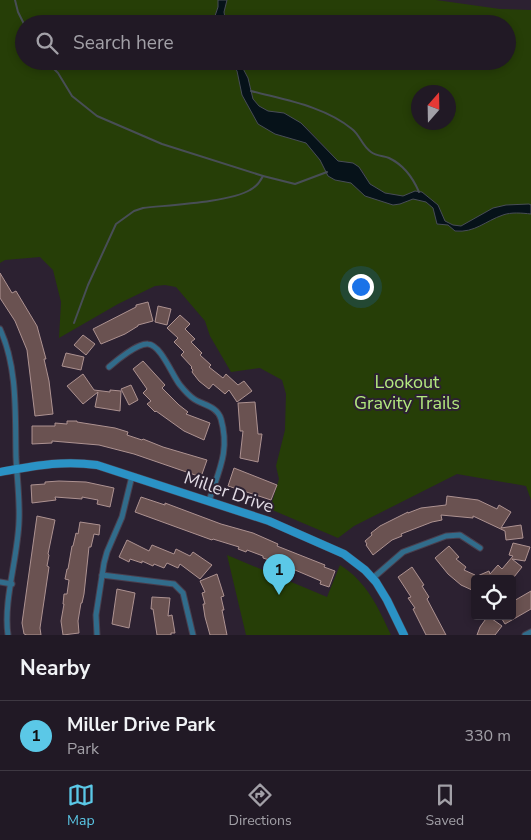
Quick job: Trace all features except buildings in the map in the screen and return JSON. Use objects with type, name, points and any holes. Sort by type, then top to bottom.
[{"type":"street","points":[[0,329],[9,357],[16,409],[19,521],[7,616],[8,635]]},
{"type":"street","points":[[109,367],[123,356],[144,344],[152,344],[158,349],[178,382],[188,394],[216,411],[221,421],[225,447],[209,501]]},
{"type":"street","name":"Miller Drive","points":[[0,472],[57,462],[77,462],[103,466],[269,521],[335,550],[358,564],[373,578],[387,600],[404,635]]},
{"type":"street","points":[[97,635],[96,614],[107,552],[122,517],[132,476]]},
{"type":"street","points":[[373,578],[403,552],[446,536],[460,535],[480,548]]},
{"type":"street","points":[[102,575],[174,584],[183,593],[193,635]]},
{"type":"street","points":[[0,582],[12,584]]},
{"type":"street","points":[[525,635],[531,632]]},
{"type":"green space","name":"Lookout Gravity Trails","points":[[0,0],[218,0],[215,15],[15,15],[15,70],[236,70],[242,95],[258,124],[275,134],[306,143],[320,160],[328,176],[335,180],[351,183],[365,196],[393,205],[413,199],[426,202],[433,208],[437,224],[448,225],[455,231],[474,228],[506,214],[531,214],[531,500],[526,486],[457,474],[354,526],[338,538],[270,509],[279,479],[276,466],[285,430],[286,394],[282,380],[260,368],[231,372],[210,336],[205,321],[176,287],[155,286],[118,304],[59,338],[61,302],[53,270],[40,257],[5,260],[0,263]]},
{"type":"green space","points":[[227,0],[436,0],[500,9],[531,10],[531,205],[506,205],[493,208],[461,226],[445,221],[438,205],[415,191],[403,196],[385,193],[370,184],[362,170],[353,163],[338,161],[306,127],[284,113],[268,111],[259,106],[253,99],[248,78],[244,70],[516,70],[516,15],[224,15],[224,12]]},
{"type":"green space","points":[[227,555],[327,597],[340,565],[365,587],[391,635],[246,635]]},
{"type":"shaded area","points":[[218,0],[227,0],[224,15],[215,15]]},
{"type":"shaded area","points":[[244,70],[248,78],[253,99],[259,106],[268,111],[284,113],[301,123],[338,161],[353,163],[359,167],[370,184],[385,193],[403,196],[415,191],[422,192],[438,205],[445,221],[453,225],[461,226],[493,208],[506,205],[529,204],[531,205],[531,214],[506,214],[468,230],[455,231],[448,225],[437,224],[433,208],[426,202],[413,199],[393,205],[365,196],[351,183],[335,180],[328,176],[320,160],[306,143],[275,134],[258,124],[242,95],[237,71]]},
{"type":"waterway","points":[[15,0],[20,15]]},
{"type":"waterway","points":[[55,70],[72,96],[97,116],[162,144],[263,176],[295,184],[327,172]]},
{"type":"waterway","points":[[251,91],[317,109],[341,121],[355,131],[365,147],[371,152],[389,158],[404,168],[419,192]]},
{"type":"waterway","points":[[74,323],[88,285],[116,224],[134,211],[143,208],[214,200],[241,194],[254,187],[263,176]]},
{"type":"place","name":"Miller Drive Park","points":[[279,595]]}]
